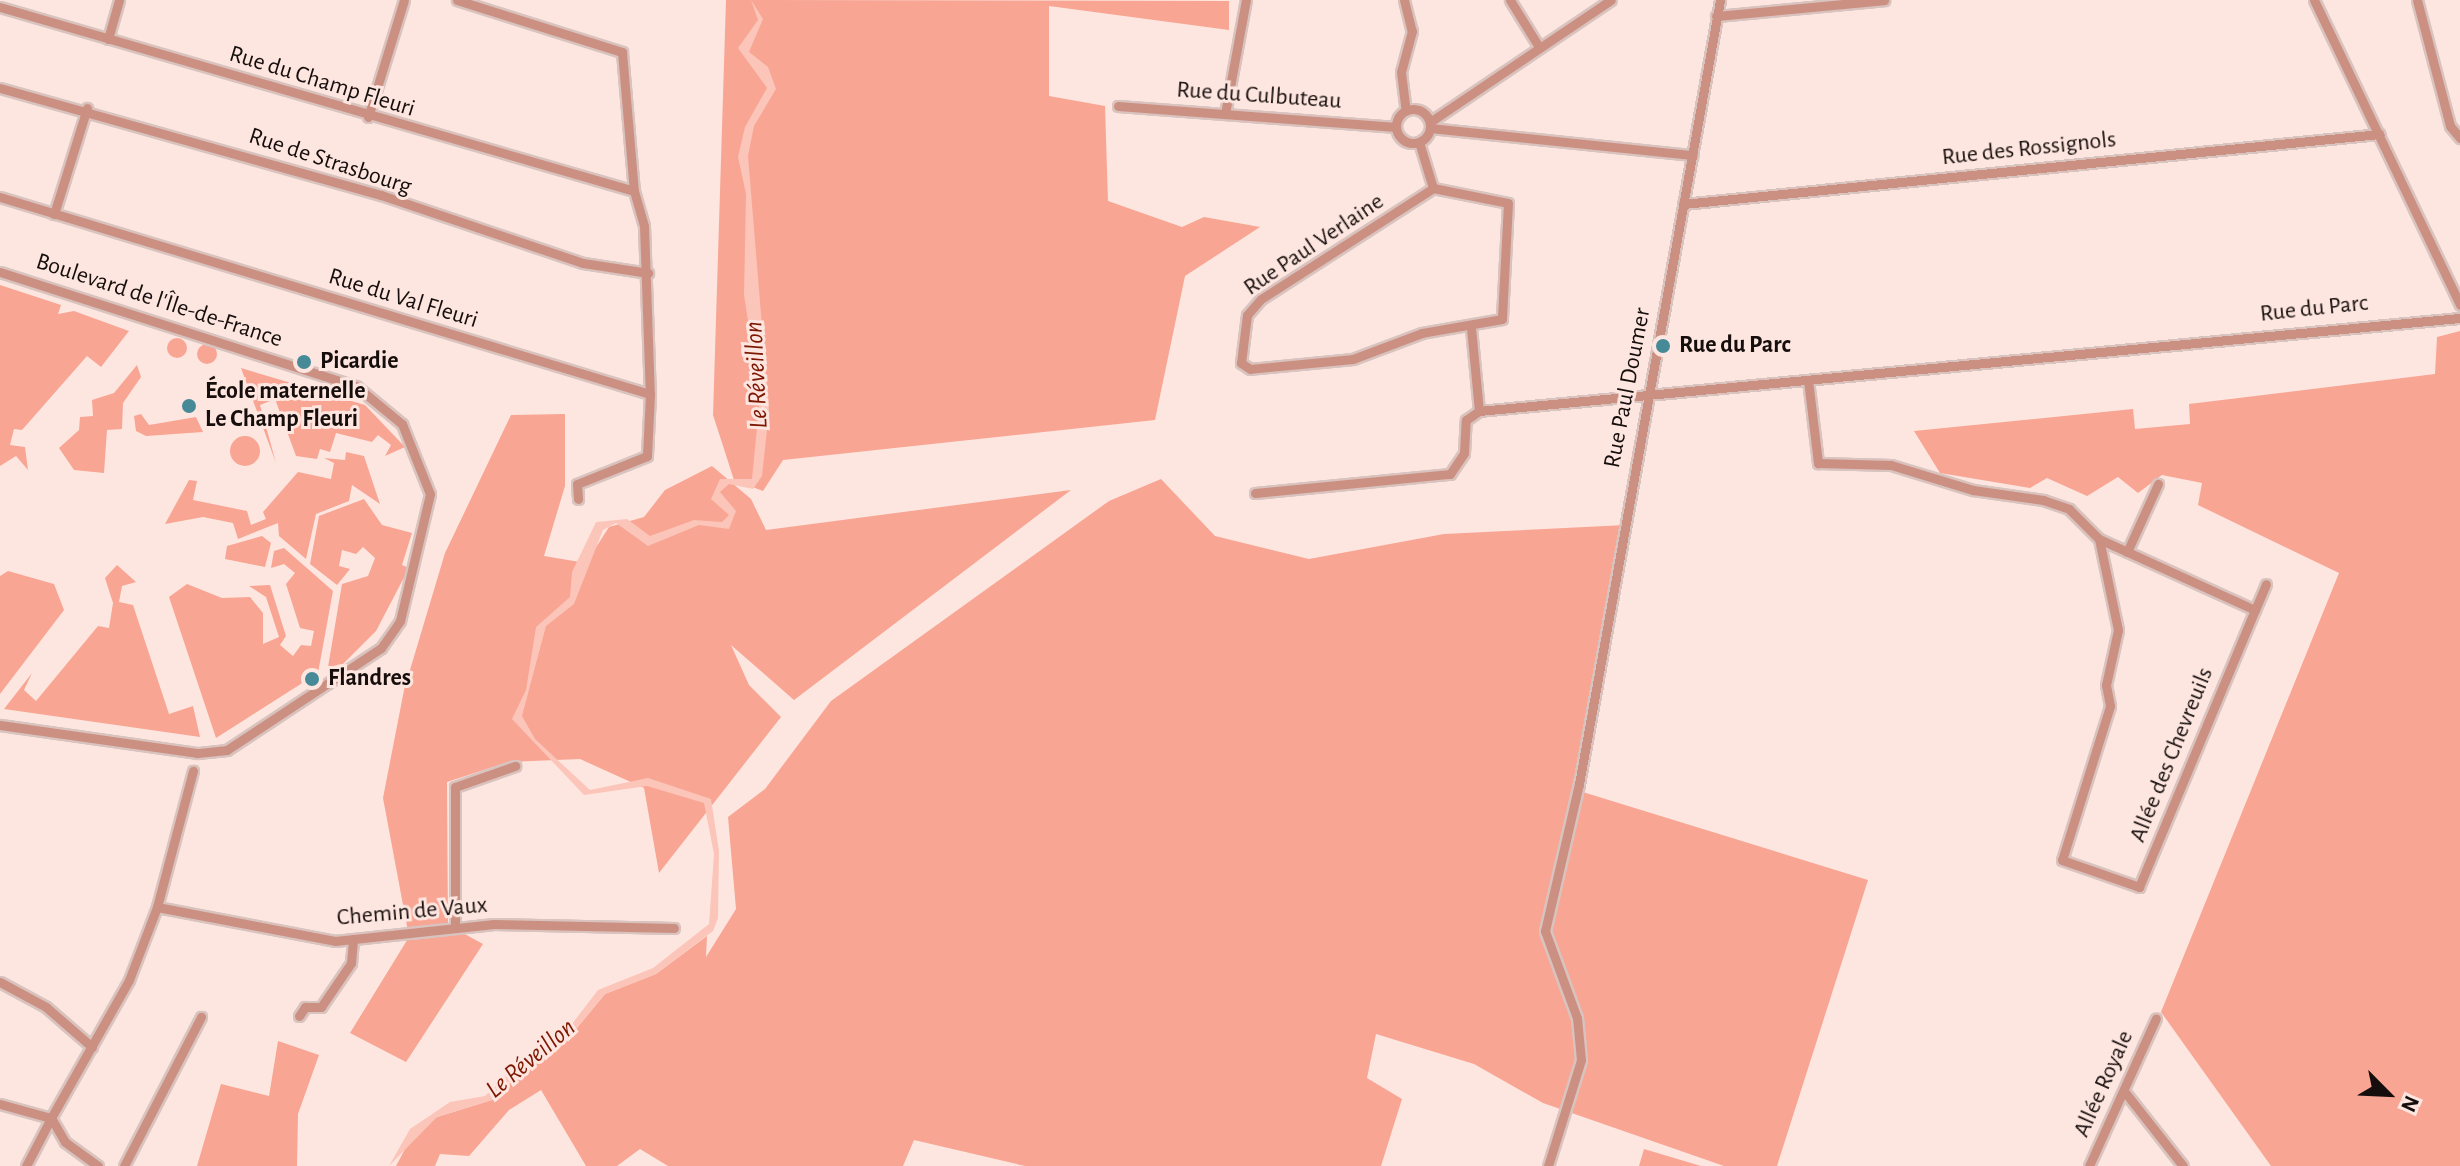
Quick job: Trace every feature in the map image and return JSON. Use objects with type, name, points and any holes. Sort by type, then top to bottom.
[{"type":"street","points":[[108,39],[119,0]]},
{"type":"street","points":[[368,117],[404,0]]},
{"type":"street","points":[[457,0],[614,47],[625,66],[634,191],[648,273],[650,394],[647,456],[577,484],[578,499]]},
{"type":"street","points":[[1225,114],[1246,0]]},
{"type":"street","points":[[1404,0],[1412,31],[1401,72],[1406,111],[1396,127],[1402,139],[1419,142]]},
{"type":"street","points":[[1510,0],[1539,47]]},
{"type":"street","points":[[1433,188],[1419,142],[1430,125],[1611,0]]},
{"type":"street","name":"Rue Paul Doumer","points":[[1548,1166],[1581,1060],[1580,1038],[1545,931],[1579,784],[1647,392],[1720,0]]},
{"type":"street","points":[[1716,16],[1884,0]]},
{"type":"street","points":[[2314,0],[2459,298]]},
{"type":"street","points":[[2417,0],[2450,126],[2460,138]]},
{"type":"street","name":"Rue du Champ Fleuri","points":[[0,7],[368,117],[634,191]]},
{"type":"street","name":"Rue de Strasbourg","points":[[0,88],[87,108],[583,263],[648,273]]},
{"type":"street","name":"Rue du Culbuteau","points":[[1118,106],[1396,127]]},
{"type":"street","points":[[54,214],[87,108]]},
{"type":"street","points":[[1406,111],[1423,112],[1430,125]]},
{"type":"street","points":[[1430,125],[1693,155]]},
{"type":"street","name":"Rue des Rossignols","points":[[1683,204],[2379,134]]},
{"type":"street","name":"Rue Paul Verlaine","points":[[1433,188],[1508,203],[1502,319],[1471,328],[1422,333],[1353,359],[1250,369],[1241,363],[1247,315],[1261,299],[1433,188]]},
{"type":"street","name":"Rue du Val Fleuri","points":[[0,197],[650,394]]},
{"type":"street","name":"Boulevard de l'Île-de-France","points":[[0,272],[356,386],[402,424],[430,494],[425,541],[400,621],[381,648],[227,750],[197,753],[0,725]]},
{"type":"street","name":"Rue du Parc","points":[[1479,411],[1647,392],[1808,380],[2460,318]]},
{"type":"street","points":[[1255,493],[1450,474],[1464,453],[1466,420],[1479,411],[1471,328]]},
{"type":"street","points":[[1808,380],[1818,463],[1891,465],[1973,490],[2043,500],[2069,509],[2099,539],[2255,610]]},
{"type":"street","points":[[2127,552],[2158,484]]},
{"type":"street","name":"Allée des Chevreuils","points":[[2099,539],[2118,630],[2106,685],[2110,706],[2062,860],[2139,887],[2266,584]]},
{"type":"street","points":[[455,928],[455,787],[515,766]]},
{"type":"street","points":[[26,1166],[92,1047],[157,907],[193,771]]},
{"type":"street","name":"Chemin de Vaux","points":[[157,907],[353,939],[455,928],[674,928]]},
{"type":"street","points":[[299,1016],[305,1007],[321,1007],[351,963],[353,939]]},
{"type":"street","points":[[0,982],[46,1007],[92,1047]]},
{"type":"street","points":[[124,1166],[201,1017]]},
{"type":"street","name":"Allée Royale","points":[[2089,1166],[2156,1018]]},
{"type":"street","points":[[2124,1091],[2183,1166]]},
{"type":"street","points":[[0,1104],[51,1118],[65,1142],[98,1166]]},
{"type":"shaded area","points":[[726,0],[1229,1],[1229,30],[1049,6],[1049,96],[1105,106],[1108,201],[1182,227],[1204,217],[1260,227],[1185,276],[1155,420],[783,460],[763,491],[734,480],[713,415]]},
{"type":"shaded area","points":[[0,285],[61,305],[58,314],[74,311],[129,331],[101,367],[87,356],[22,430],[14,429],[10,445],[25,447],[28,470],[16,456],[0,466]]},
{"type":"shaded area","points":[[2460,331],[2460,1166],[2271,1166],[2161,1012],[2339,573],[2198,505],[2202,483],[2162,475],[2138,493],[2118,477],[2087,496],[2047,478],[2030,488],[1940,473],[1914,431],[2133,409],[2135,429],[2190,424],[2189,404],[2435,374],[2437,337]]},
{"type":"shaded area","points":[[177,338],[184,341],[187,348],[184,355],[177,358],[170,355],[167,348],[170,341]]},
{"type":"shaded area","points":[[203,344],[211,344],[217,354],[211,364],[203,364],[197,358],[197,350]]},
{"type":"shaded area","points":[[137,365],[141,377],[123,403],[122,429],[107,430],[104,473],[74,470],[59,448],[79,430],[80,417],[93,416],[92,400],[114,393]]},
{"type":"shaded area","points":[[241,368],[365,405],[405,447],[385,456],[391,445],[378,435],[372,442],[336,433],[330,452],[320,449],[317,459],[296,456],[275,399],[260,405],[276,463]]},
{"type":"shaded area","points":[[141,414],[149,425],[196,417],[203,432],[146,436],[136,431],[134,416]]},
{"type":"shaded area","points":[[565,414],[565,486],[544,556],[586,563],[609,527],[644,517],[665,490],[712,466],[751,499],[766,530],[1071,490],[794,700],[731,645],[749,685],[781,717],[659,873],[644,788],[580,759],[508,762],[447,782],[448,925],[483,944],[406,1062],[350,1033],[409,937],[383,798],[404,690],[445,553],[511,415]]},
{"type":"shaded area","points":[[245,436],[256,440],[260,451],[256,462],[245,466],[234,462],[230,451],[234,440]]},
{"type":"shaded area","points":[[346,452],[364,456],[380,504],[352,485],[349,501],[316,514],[306,559],[279,536],[278,523],[238,539],[233,523],[203,517],[165,524],[189,480],[197,481],[193,500],[247,511],[251,525],[266,519],[263,512],[298,472],[331,479],[334,463],[324,458],[345,460]]},
{"type":"shaded area","points":[[1161,479],[1215,536],[1309,559],[1444,534],[1626,525],[1573,789],[1868,880],[1777,1166],[1724,1166],[1543,1103],[1474,1064],[1376,1034],[1367,1078],[1402,1099],[1381,1166],[1025,1166],[914,1140],[903,1166],[668,1166],[640,1149],[617,1166],[586,1166],[541,1090],[509,1110],[469,1156],[440,1154],[435,1166],[396,1166],[412,1136],[437,1117],[492,1100],[544,1050],[567,1040],[605,994],[656,974],[707,936],[706,957],[736,909],[728,817],[765,789],[831,701],[1109,501]]},
{"type":"shaded area","points":[[364,499],[382,525],[412,533],[402,565],[409,568],[376,631],[343,664],[328,667],[342,584],[368,576],[375,558],[363,547],[356,554],[342,550],[339,566],[350,569],[337,585],[310,564],[319,516]]},
{"type":"shaded area","points":[[262,536],[271,543],[265,567],[225,559],[227,546]]},
{"type":"shaded area","points":[[284,548],[333,591],[318,673],[216,738],[169,597],[187,584],[222,598],[250,597],[263,613],[263,644],[279,637],[266,597],[249,586],[270,585],[286,636],[280,645],[293,656],[301,645],[311,646],[314,631],[300,628],[286,584],[295,573],[284,564],[271,568],[274,551]]},
{"type":"shaded area","points":[[117,565],[136,582],[122,586],[119,602],[133,605],[169,714],[193,706],[200,737],[4,709],[32,673],[24,690],[36,701],[98,626],[109,628],[113,603],[105,578]]},
{"type":"shaded area","points":[[8,571],[54,584],[64,610],[0,694],[0,576]]},
{"type":"shaded area","points":[[278,1041],[319,1055],[298,1114],[297,1166],[197,1166],[221,1084],[269,1096]]},
{"type":"shaded area","points":[[1644,1149],[1701,1166],[1639,1166]]},
{"type":"water","name":"Le Réveillon","points":[[751,0],[763,19],[749,52],[768,67],[776,89],[754,126],[748,156],[769,411],[762,476],[753,489],[729,484],[720,492],[736,511],[729,529],[699,525],[648,546],[616,523],[603,530],[574,604],[546,626],[522,716],[535,739],[590,790],[648,778],[711,799],[719,851],[718,918],[713,931],[656,974],[605,994],[567,1040],[544,1050],[492,1100],[437,1117],[389,1166],[410,1129],[450,1102],[485,1096],[540,1044],[565,1033],[598,990],[653,968],[709,924],[714,854],[704,803],[647,786],[584,795],[512,719],[526,690],[536,627],[570,597],[572,572],[596,522],[627,519],[650,536],[694,520],[722,522],[729,515],[711,499],[720,479],[752,479],[760,397],[744,295],[746,194],[738,157],[745,127],[767,88],[738,48],[758,20]]},
{"type":"place","name":"Rue du Parc","points":[[1663,346]]},
{"type":"place","name":"Picardie","points":[[304,362]]},
{"type":"place","name":"École maternelle Le Champ Fleuri","points":[[189,406]]},
{"type":"place","name":"Flandres","points":[[312,679]]}]
